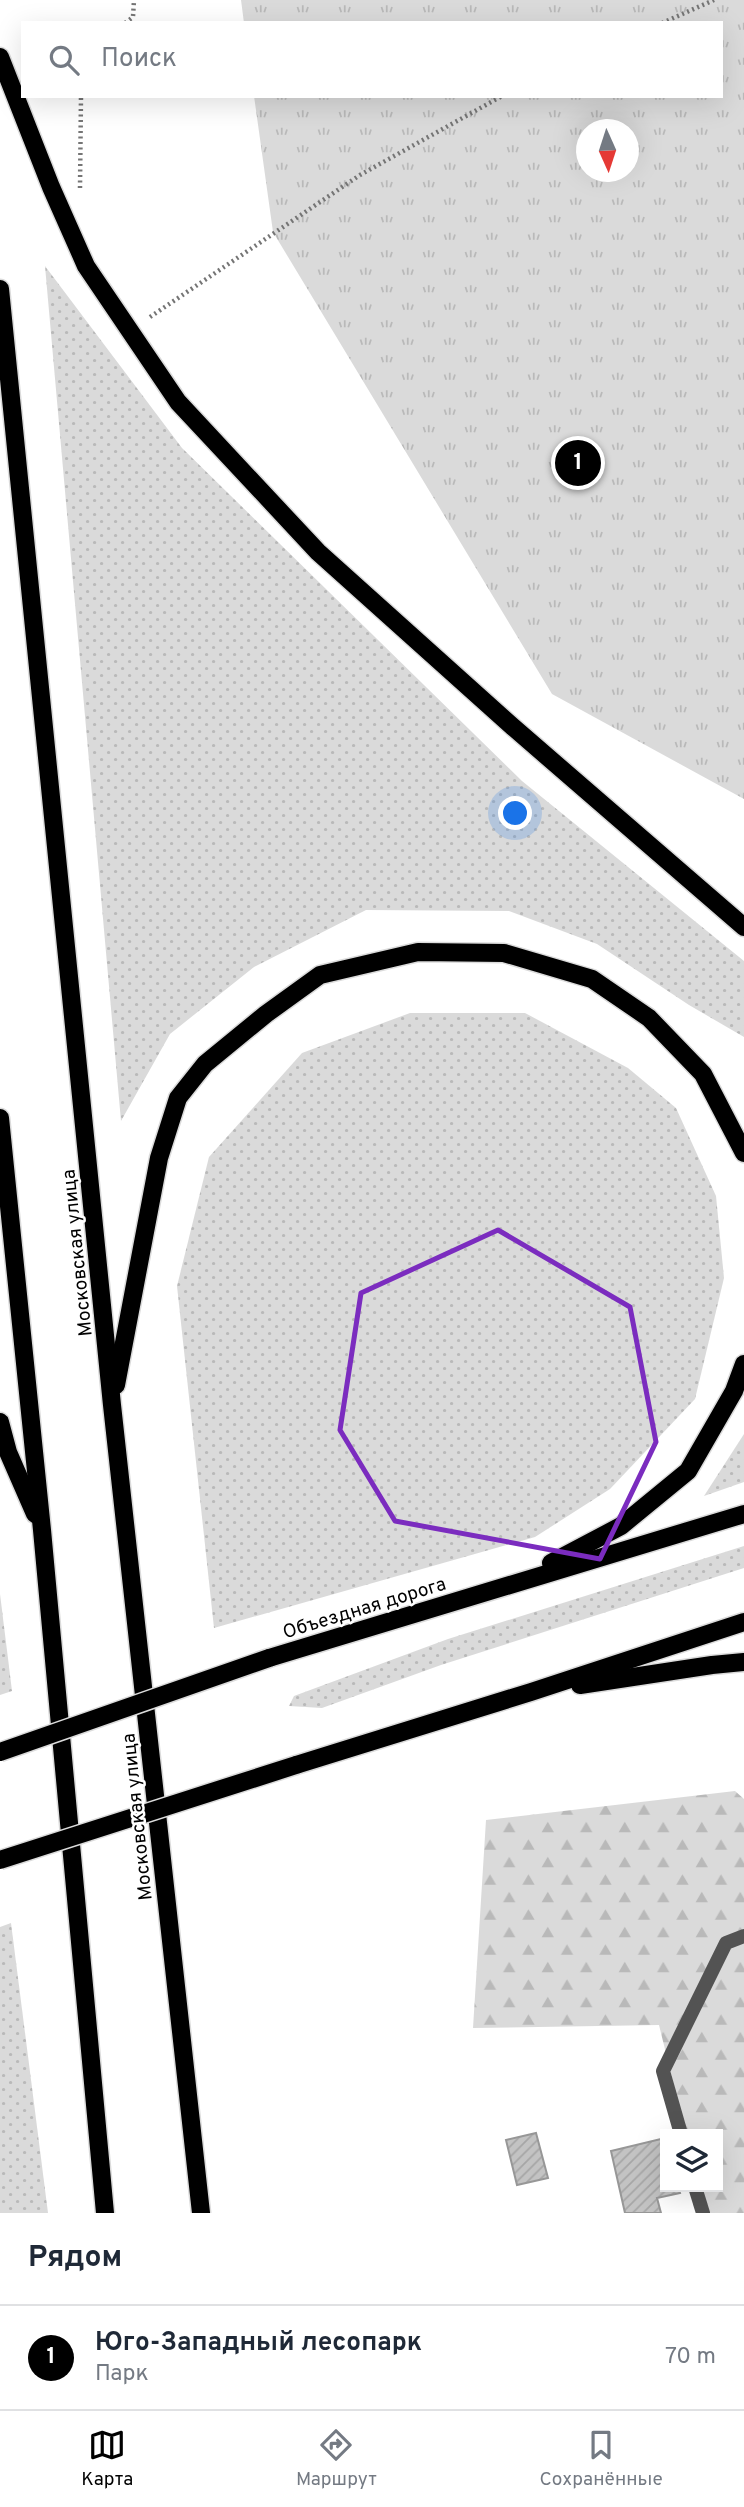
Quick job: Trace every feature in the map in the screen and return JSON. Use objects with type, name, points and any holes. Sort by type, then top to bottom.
[{"type":"main road","points":[[0,57],[51,187],[86,266],[178,402],[317,552],[513,727],[744,927]]},
{"type":"main road","name":"Московская улица","points":[[0,289],[112,1405],[201,2213]]},
{"type":"main road","points":[[112,1405],[159,1158],[178,1098],[205,1064],[320,975],[418,952],[504,953],[592,979],[649,1018],[703,1074],[744,1153]]},
{"type":"main road","points":[[0,1118],[105,2213]]},
{"type":"main road","points":[[517,1581],[621,1526],[688,1471],[734,1391],[744,1364]]},
{"type":"main road","points":[[0,1422],[8,1452],[41,1530]]},
{"type":"main road","name":"Объездная дорога","points":[[0,1752],[269,1658],[744,1514]]},
{"type":"main road","points":[[0,1860],[744,1622]]},
{"type":"main road","points":[[531,1692],[744,1662]]},
{"type":"lane","points":[[680,2129],[663,2071],[726,1943],[744,1936]]},
{"type":"lane","points":[[697,2192],[703,2213]]},
{"type":"path","points":[[128,21],[133,17],[134,0]]},
{"type":"path","points":[[667,21],[714,0]]},
{"type":"path","points":[[80,190],[81,98]]},
{"type":"path","points":[[141,323],[360,175],[498,98]]},
{"type":"highlighted area","points":[[498,1230],[630,1307],[656,1442],[600,1559],[395,1521],[340,1430],[361,1293]]},
{"type":"green space","points":[[241,0],[744,0],[744,799],[552,694],[273,232],[254,98],[723,98],[723,21],[244,21]]},
{"type":"green space","points":[[45,266],[182,448],[522,781],[744,961],[744,1037],[689,1005],[597,944],[509,911],[366,910],[254,967],[170,1034],[121,1121]]},
{"type":"green space","points":[[410,1013],[525,1013],[628,1068],[676,1108],[716,1196],[724,1278],[695,1399],[610,1489],[535,1537],[214,1628],[177,1286],[209,1157],[302,1053]]},
{"type":"green space","points":[[744,1434],[744,1482],[704,1496]]},
{"type":"green space","points":[[744,1546],[744,1568],[441,1665],[322,1708],[289,1706],[294,1696],[448,1639]]},
{"type":"green space","points":[[0,1594],[12,1691],[0,1695]]},
{"type":"green space","points":[[735,1791],[744,1799],[744,2213],[705,2213],[700,2192],[723,2192],[723,2129],[685,2129],[659,2025],[473,2028],[486,1820]]},
{"type":"green space","points":[[11,1923],[48,2213],[0,2213],[0,1927]]},
{"type":"building","points":[[536,2133],[548,2178],[517,2185],[506,2140]]},
{"type":"building","points":[[660,2139],[660,2192],[680,2193],[657,2198],[661,2213],[625,2213],[611,2151]]},
{"type":"place","name":"Юго-Западный лесопарк","points":[[578,463]]}]
